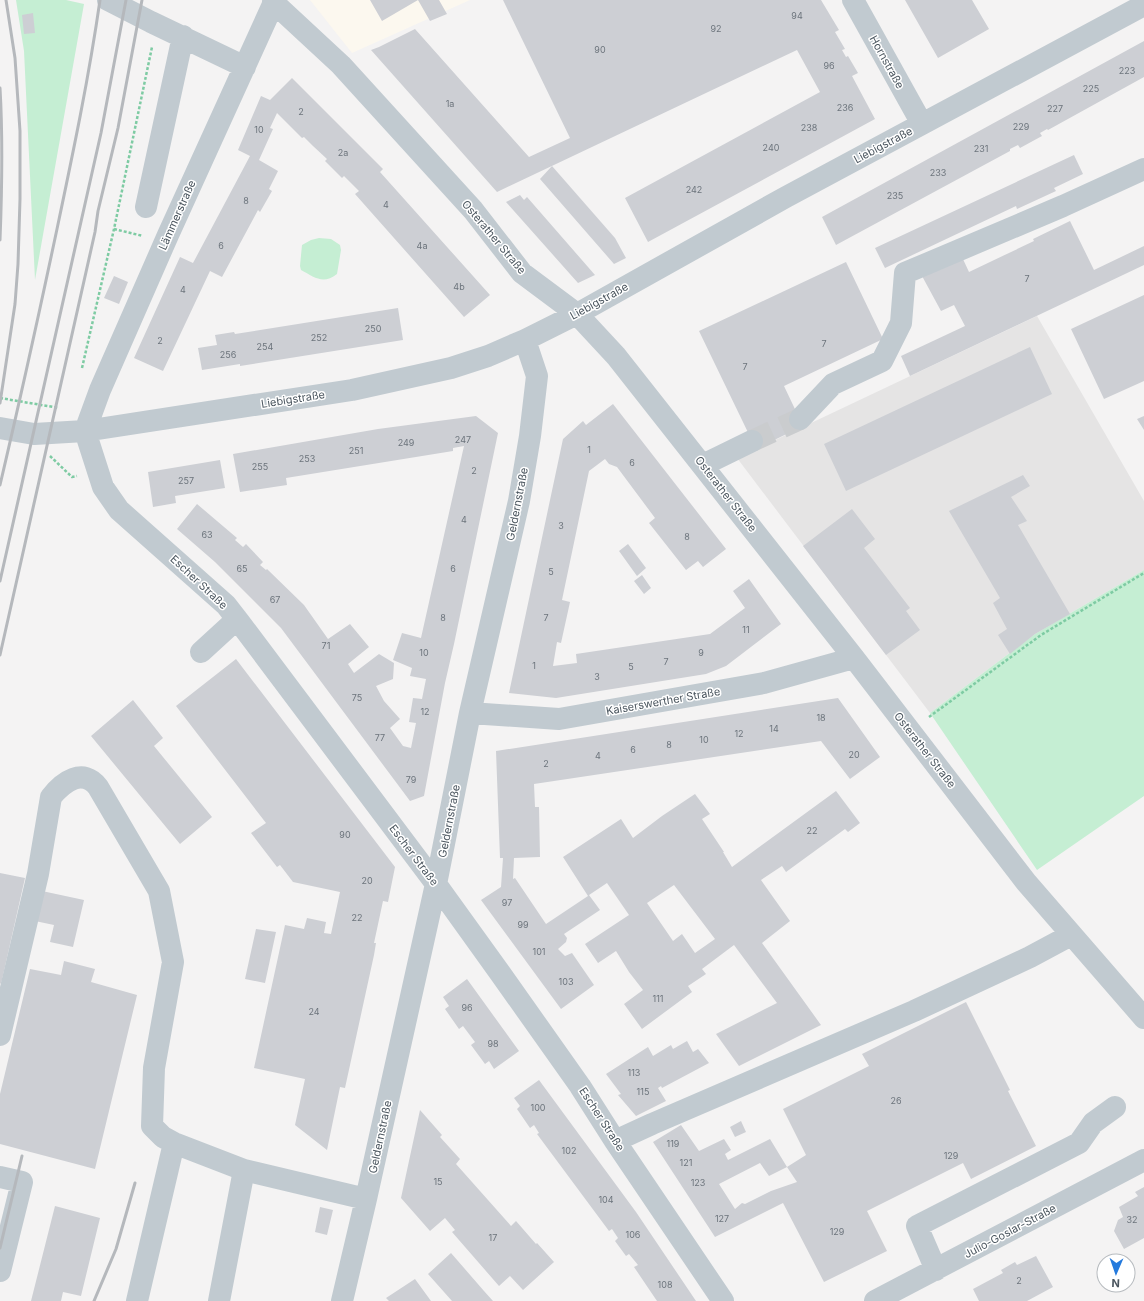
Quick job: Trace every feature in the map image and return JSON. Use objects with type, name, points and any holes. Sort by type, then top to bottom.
[{"type":"street","points":[[108,0],[245,67]]},
{"type":"street","name":"Hornstraße","points":[[852,0],[922,124]]},
{"type":"street","name":"Lämmerstraße","points":[[84,431],[100,390],[165,242],[274,1]]},
{"type":"street","name":"Osterather Straße","points":[[274,1],[341,65],[473,210],[522,273],[577,314],[616,356],[854,658],[1026,882],[1144,1018]]},
{"type":"street","name":"Liebigstraße","points":[[0,428],[34,434],[84,431],[352,390],[451,368],[488,356],[525,340],[577,314],[781,200],[1144,5]]},
{"type":"street","points":[[146,207],[183,36]]},
{"type":"street","points":[[800,420],[833,384],[882,361],[901,323],[905,273],[1056,209],[1144,169]]},
{"type":"street","name":"Geldernstraße","points":[[342,1301],[436,884],[470,713],[519,501],[530,436],[537,376],[525,340]]},
{"type":"street","name":"Escher Straße","points":[[84,431],[103,487],[119,510],[226,605],[436,884],[580,1086],[615,1141],[723,1301]]},
{"type":"street","points":[[703,465],[752,441]]},
{"type":"street","points":[[201,652],[236,619]]},
{"type":"street","name":"Kaiserswerther Straße","points":[[470,713],[559,719],[764,683],[854,658]]},
{"type":"street","points":[[0,1035],[38,874],[51,797],[66,782],[74,779],[88,778],[98,787],[159,891],[173,962],[154,1068],[152,1126],[162,1137],[174,1144],[244,1170],[366,1199]]},
{"type":"street","points":[[615,1141],[914,1011],[1030,957],[1071,935]]},
{"type":"street","points":[[936,1270],[917,1226],[1080,1143],[1093,1123],[1115,1107]]},
{"type":"street","points":[[137,1301],[174,1144]]},
{"type":"street","name":"Julio-Goslar-Straße","points":[[875,1301],[1144,1160]]},
{"type":"street","points":[[218,1301],[244,1170]]},
{"type":"street","points":[[0,1177],[22,1182],[0,1271]]},
{"type":"path","points":[[82,369],[114,229],[157,25]]},
{"type":"path","points":[[114,229],[165,242]]},
{"type":"path","points":[[0,398],[60,408]]},
{"type":"path","points":[[44,455],[51,457],[72,477],[99,472]]},
{"type":"path","points":[[932,715],[1041,635],[1144,573]]},
{"type":"shaded area","points":[[310,0],[470,0],[352,53]]},
{"type":"shaded area","points":[[1037,316],[1144,501],[1144,570],[1035,634],[930,713],[737,458]]},
{"type":"green space","points":[[16,0],[66,0],[84,4],[35,280],[24,51]]},
{"type":"green space","points":[[319,238],[331,239],[340,245],[341,250],[337,274],[327,279],[319,279],[314,277],[301,270],[300,266],[302,245]]},
{"type":"green space","points":[[1144,570],[1144,796],[1037,870],[930,713],[1035,634]]},
{"type":"building","points":[[370,0],[418,0],[382,21]]},
{"type":"building","points":[[418,0],[439,0],[447,14],[430,21]]},
{"type":"building","points":[[503,0],[821,0],[839,30],[835,32],[845,49],[842,50],[846,57],[848,56],[858,73],[852,76],[875,119],[648,242],[625,198],[820,92],[797,50],[497,192],[371,50],[415,29],[529,157],[570,138]]},
{"type":"building","points":[[905,0],[972,0],[989,29],[938,58]]},
{"type":"building","points":[[33,13],[35,33],[24,34],[22,15]]},
{"type":"building","points":[[1144,41],[1144,77],[1040,133],[1042,136],[1020,148],[1018,145],[1010,149],[1010,151],[836,245],[822,217]]},
{"type":"building","points":[[292,78],[383,169],[380,172],[490,295],[464,317],[355,194],[359,191],[344,176],[342,178],[325,161],[327,159],[304,137],[302,138],[277,113],[270,128],[273,129],[259,160],[278,171],[269,189],[272,191],[260,212],[258,210],[222,277],[210,271],[163,371],[134,358],[180,257],[193,263],[250,156],[238,150],[261,96],[270,100]]},
{"type":"building","points":[[1074,155],[1083,174],[1054,188],[1056,191],[1017,209],[1016,206],[885,268],[875,248]]},
{"type":"building","points":[[552,166],[615,238],[626,258],[614,264],[540,179]]},
{"type":"building","points":[[520,195],[524,200],[527,197],[595,275],[578,283],[506,202]]},
{"type":"building","points":[[1070,221],[1094,270],[1144,246],[1144,265],[910,376],[901,356],[965,326],[954,305],[941,311],[922,276],[962,257],[969,272],[1034,241],[1033,239]]},
{"type":"building","points":[[846,262],[883,339],[784,386],[803,426],[756,449],[699,331]]},
{"type":"building","points":[[114,276],[128,282],[119,304],[104,298]]},
{"type":"building","points":[[1144,295],[1144,381],[1104,399],[1071,329]]},
{"type":"building","points":[[398,308],[403,340],[240,366],[240,364],[202,370],[198,348],[217,345],[215,335],[234,332],[235,334]]},
{"type":"building","points":[[1030,347],[1052,394],[846,491],[824,444]]},
{"type":"building","points":[[613,404],[726,549],[703,567],[698,561],[686,570],[649,523],[655,518],[617,467],[609,464],[605,459],[589,471],[562,600],[570,602],[561,643],[557,642],[553,666],[577,663],[576,654],[710,634],[745,608],[733,591],[749,579],[781,624],[726,666],[706,674],[556,698],[509,693],[563,439],[583,421],[586,425]]},
{"type":"building","points":[[476,416],[498,433],[445,683],[424,796],[410,801],[281,628],[215,562],[177,529],[197,504],[237,538],[235,540],[243,547],[246,544],[263,562],[260,565],[266,570],[267,569],[304,605],[328,639],[350,624],[369,647],[348,664],[354,673],[379,654],[394,663],[393,679],[376,686],[384,701],[400,719],[390,728],[403,746],[411,748],[416,723],[409,722],[413,698],[422,699],[426,679],[410,676],[412,668],[393,660],[402,633],[421,638],[464,446],[453,448],[453,451],[286,478],[287,485],[240,492],[233,454],[378,429]]},
{"type":"building","points":[[1144,416],[1144,430],[1137,419]]},
{"type":"building","points":[[220,460],[225,488],[175,496],[176,503],[153,507],[148,472]]},
{"type":"building","points":[[1023,475],[1030,486],[1011,497],[1027,521],[1018,525],[1070,614],[1035,634],[1010,654],[998,635],[1007,629],[993,603],[1000,598],[949,511]]},
{"type":"building","points":[[852,509],[875,539],[864,548],[910,608],[906,611],[920,630],[886,655],[803,546]]},
{"type":"building","points":[[628,544],[646,568],[637,576],[619,551]]},
{"type":"building","points":[[642,575],[651,588],[644,594],[634,581]]},
{"type":"building","points":[[236,659],[395,867],[388,902],[383,901],[374,943],[376,943],[374,955],[345,1088],[340,1087],[327,1150],[295,1125],[305,1079],[254,1068],[285,925],[304,929],[307,918],[326,922],[324,933],[331,934],[340,892],[293,882],[280,865],[277,867],[251,833],[266,823],[176,706]]},
{"type":"building","points":[[838,698],[880,757],[850,779],[821,741],[534,784],[535,807],[539,807],[540,857],[514,858],[513,879],[515,878],[546,924],[588,896],[563,857],[621,819],[633,838],[695,794],[710,814],[702,819],[732,867],[836,791],[860,823],[848,832],[845,829],[786,872],[782,866],[761,880],[790,921],[762,943],[821,1025],[739,1066],[716,1034],[777,1003],[734,945],[702,969],[706,974],[688,986],[692,992],[642,1029],[624,1004],[643,990],[629,972],[616,951],[598,963],[585,944],[629,915],[607,883],[589,895],[600,910],[564,934],[567,938],[566,942],[558,949],[565,956],[572,953],[594,985],[561,1009],[481,900],[501,887],[503,858],[500,858],[496,751]],"holes":[[[674,885],[715,939],[695,953],[682,934],[673,941],[647,903]]]},
{"type":"building","points":[[133,700],[163,738],[154,746],[212,817],[180,844],[91,736]]},
{"type":"building","points":[[0,873],[25,878],[1,984],[0,983]]},
{"type":"building","points":[[42,891],[84,900],[73,947],[50,942],[54,925],[35,921]]},
{"type":"building","points":[[256,929],[276,932],[265,983],[245,979]]},
{"type":"building","points":[[64,961],[95,969],[91,982],[137,995],[95,1169],[0,1144],[0,1094],[30,969],[61,975]]},
{"type":"building","points":[[467,979],[519,1051],[494,1069],[489,1061],[485,1064],[471,1045],[475,1042],[463,1026],[459,1029],[445,1009],[449,1006],[443,997]]},
{"type":"building","points":[[966,1002],[1036,1146],[971,1179],[963,1163],[867,1211],[887,1251],[824,1282],[783,1203],[715,1237],[653,1142],[681,1125],[699,1151],[724,1139],[731,1150],[725,1154],[728,1160],[770,1139],[787,1167],[806,1155],[783,1109],[869,1066],[862,1054]],"holes":[[[760,1163],[769,1176],[787,1167],[797,1182],[771,1191],[745,1204],[742,1203],[735,1209],[719,1184]]]},
{"type":"building","points":[[687,1041],[693,1052],[698,1049],[709,1063],[662,1088],[661,1086],[658,1088],[666,1101],[636,1116],[618,1095],[621,1094],[606,1074],[648,1047],[653,1056],[671,1045],[673,1049]]},
{"type":"building","points":[[539,1080],[636,1212],[696,1301],[657,1301],[634,1267],[638,1265],[629,1254],[626,1256],[615,1241],[618,1238],[612,1229],[609,1231],[537,1134],[539,1133],[534,1125],[530,1128],[517,1109],[520,1106],[514,1098]]},
{"type":"building","points":[[420,1110],[442,1135],[440,1137],[460,1159],[456,1164],[511,1226],[516,1221],[554,1262],[523,1290],[510,1276],[499,1286],[452,1232],[455,1230],[445,1218],[430,1231],[401,1198]]},
{"type":"building","points":[[741,1121],[746,1132],[735,1137],[730,1127]]},
{"type":"building","points":[[1144,1187],[1144,1238],[1124,1249],[1114,1231],[1118,1220],[1123,1217],[1119,1207],[1138,1196],[1135,1192]]},
{"type":"building","points":[[55,1206],[100,1218],[81,1296],[63,1292],[61,1301],[31,1301]]},
{"type":"building","points":[[320,1207],[333,1210],[327,1235],[315,1232]]},
{"type":"building","points":[[451,1253],[493,1301],[452,1301],[428,1274]]},
{"type":"building","points":[[1036,1256],[1053,1287],[1027,1301],[979,1301],[973,1289],[1003,1273],[1001,1270],[1015,1262],[1017,1265]]},
{"type":"building","points":[[415,1279],[431,1301],[389,1301],[386,1298]]},
{"type":"tunnel","points":[[752,441],[800,419]]},
{"type":"railway","points":[[0,403],[15,304],[20,199],[20,131],[15,58],[6,0]]},
{"type":"railway","points":[[0,485],[69,172],[86,86],[100,0]]},
{"type":"railway","points":[[0,581],[101,133],[126,0]]},
{"type":"railway","points":[[0,655],[95,232],[98,211],[118,128],[142,0]]},
{"type":"railway","points":[[0,88],[2,126],[0,240]]},
{"type":"railway","points":[[0,1248],[22,1156]]},
{"type":"railway","points":[[94,1301],[116,1249],[135,1183]]}]
